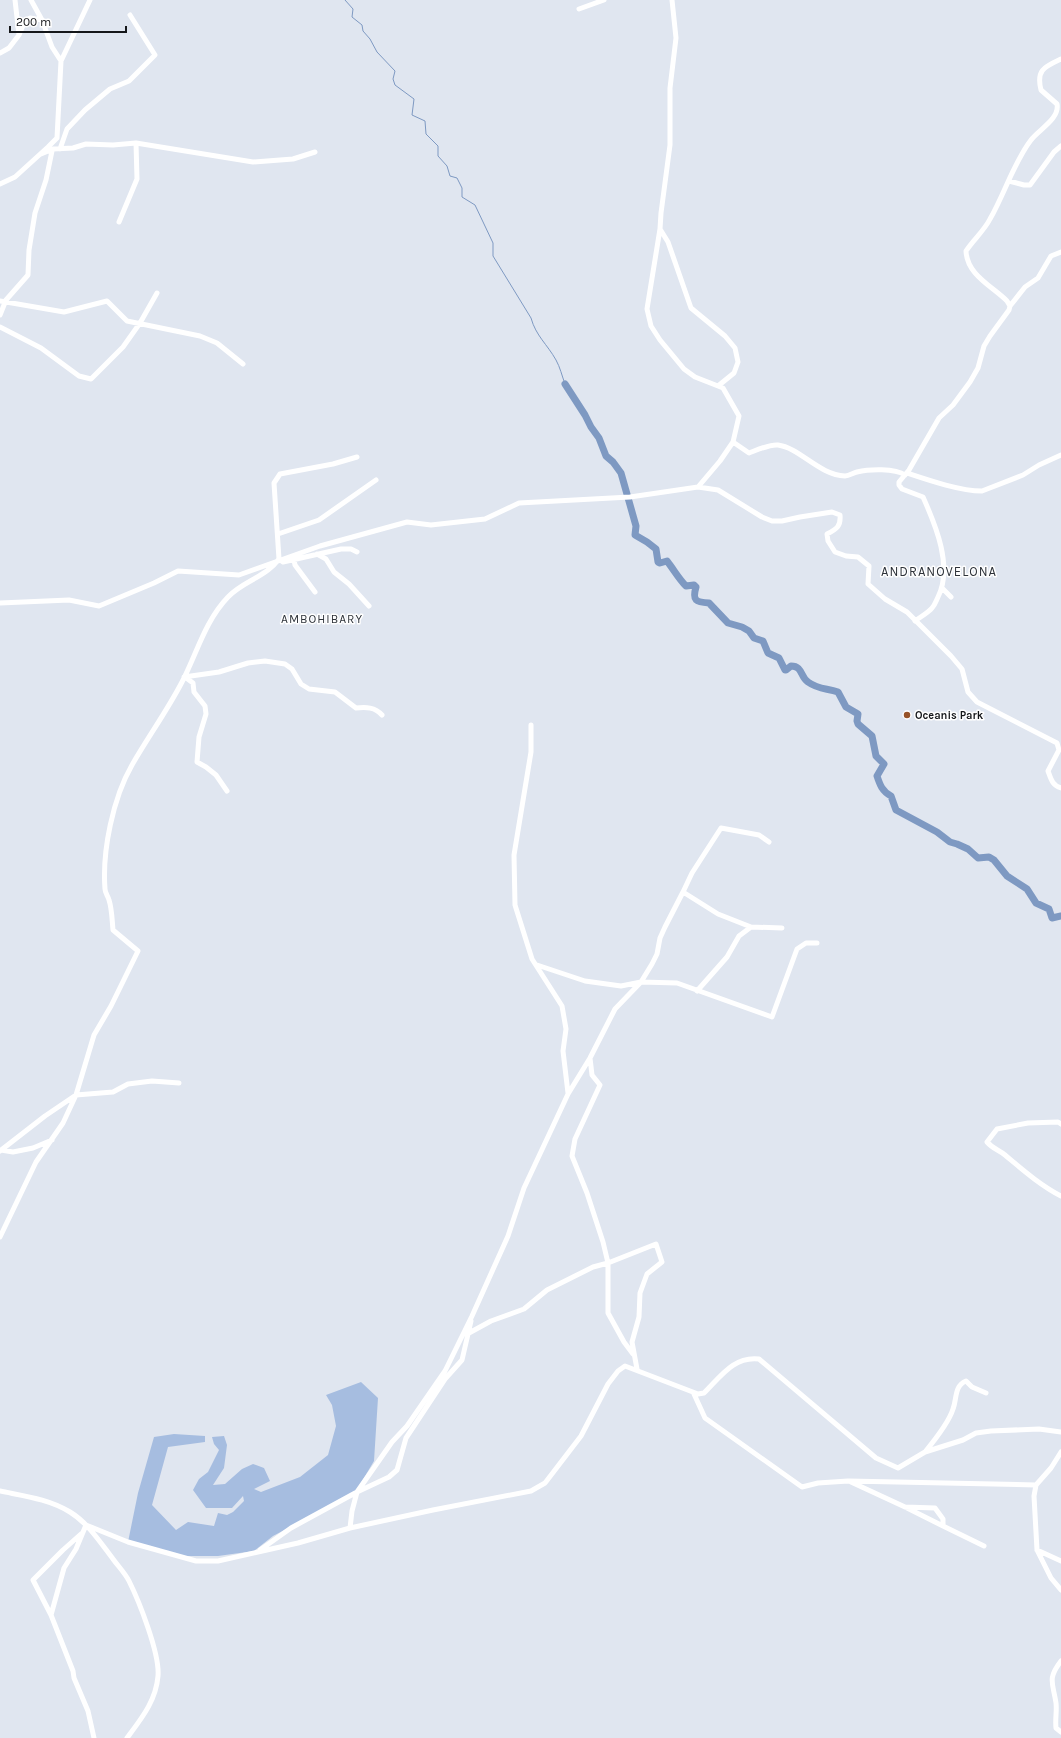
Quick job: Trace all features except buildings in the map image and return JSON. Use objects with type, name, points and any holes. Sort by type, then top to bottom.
[{"type":"street","points":[[15,0],[19,35]]},
{"type":"street","points":[[31,0],[42,20],[52,47],[61,61]]},
{"type":"street","points":[[0,184],[15,177],[57,138],[61,61],[90,0]]},
{"type":"street","points":[[579,9],[604,0]]},
{"type":"street","points":[[672,0],[676,38],[670,88],[670,145],[660,228],[647,309],[651,326],[660,340],[684,369],[695,377],[723,388],[739,416],[734,442],[698,487]]},
{"type":"street","points":[[60,149],[67,129],[85,110],[110,89],[129,81],[156,55],[130,15]]},
{"type":"street","points":[[0,53],[9,48],[19,35],[24,23],[30,18],[42,20]]},
{"type":"street","points":[[1010,306],[1002,297],[977,276],[966,251],[990,221],[1031,140],[1051,121],[1057,109],[1057,104],[1041,90],[1039,78],[1042,69],[1061,59]]},
{"type":"street","points":[[40,154],[86,144],[113,145],[136,143],[253,162],[293,159],[315,152]]},
{"type":"street","points":[[119,222],[137,179],[136,143]]},
{"type":"street","points":[[1009,181],[1030,185],[1054,152],[1061,146]]},
{"type":"street","points":[[0,315],[3,302],[28,275],[29,250],[35,213],[46,180],[52,151]]},
{"type":"street","points":[[660,228],[668,242],[691,308],[725,336],[735,348],[738,362],[734,373],[718,386]]},
{"type":"street","points":[[915,621],[932,609],[942,588],[943,555],[932,515],[922,495],[902,489],[899,482],[906,474],[939,418],[953,405],[970,382],[978,368],[984,346],[1009,310],[1010,306],[1025,287],[1038,278],[1051,256],[1061,252]]},
{"type":"street","points":[[0,327],[41,348],[79,376],[92,379],[123,347],[140,323],[157,293]]},
{"type":"street","points":[[3,302],[64,312],[107,301],[127,321],[200,336],[217,343],[243,364]]},
{"type":"street","points":[[734,442],[748,453],[778,445],[789,449],[829,472],[846,476],[857,472],[888,470],[900,472],[936,483],[975,491],[982,491],[1023,475],[1039,465],[1061,455]]},
{"type":"street","points":[[0,1237],[36,1162],[63,1123],[76,1095],[94,1035],[111,1006],[138,951],[112,930],[109,899],[105,891],[105,863],[111,826],[120,791],[132,765],[172,701],[198,643],[212,618],[228,596],[243,585],[269,570],[279,560],[274,484],[280,474],[333,464],[357,457]]},
{"type":"street","points":[[278,534],[320,520],[376,480]]},
{"type":"street","points":[[0,602],[69,600],[99,606],[154,583],[178,571],[239,575],[320,546],[407,522],[431,525],[485,519],[518,503],[627,497],[698,487],[718,490],[762,517],[772,521],[782,521],[832,512],[840,515],[840,523],[837,529],[827,534],[828,541],[835,552],[846,556],[858,557],[865,561],[869,566],[868,584],[885,599],[907,612],[957,662],[962,670],[968,692],[977,702],[1057,743],[1059,750],[1048,771],[1055,786],[1061,788]]},
{"type":"street","points":[[279,560],[283,562],[341,549],[350,549],[357,552]]},
{"type":"street","points":[[317,554],[326,559],[334,572],[349,584],[369,606]]},
{"type":"street","points":[[294,560],[295,564],[315,592]]},
{"type":"street","points":[[942,588],[951,597]]},
{"type":"street","points":[[184,677],[219,672],[248,663],[265,661],[285,664],[292,668],[301,684],[309,689],[335,692],[356,708],[368,706],[378,711],[382,715]]},
{"type":"street","points":[[184,677],[193,683],[194,692],[205,706],[206,714],[199,736],[197,762],[216,775],[227,791]]},
{"type":"street","points":[[531,725],[531,752],[522,814],[514,855],[515,905],[532,959],[537,964],[562,1006],[566,1030],[563,1051],[568,1094]]},
{"type":"street","points":[[350,1528],[352,1511],[357,1492],[392,1442],[407,1426],[444,1371],[472,1316],[508,1236],[524,1188],[568,1094],[590,1058],[615,1009],[641,982],[657,954],[660,938],[692,873],[720,828],[759,835],[769,842]]},
{"type":"street","points":[[683,892],[718,914],[751,927],[782,928]]},
{"type":"street","points":[[697,991],[727,957],[739,936],[751,927]]},
{"type":"street","points":[[537,964],[585,981],[620,986],[641,982],[677,983],[772,1017],[797,950],[806,943],[817,943]]},
{"type":"street","points":[[590,1058],[592,1075],[600,1085],[575,1138],[572,1156],[587,1193],[603,1242],[608,1263],[608,1313],[624,1342],[634,1355]]},
{"type":"street","points":[[1,1151],[45,1116],[76,1095],[113,1092],[128,1084],[152,1081],[179,1083]]},
{"type":"street","points":[[1061,1124],[1058,1122],[1028,1123],[997,1129],[987,1142],[993,1148],[1004,1154],[1043,1187],[1061,1196]]},
{"type":"street","points":[[1,1151],[13,1152],[33,1148],[52,1140]]},
{"type":"street","points":[[469,1333],[491,1321],[524,1309],[547,1290],[593,1267],[608,1263],[656,1244],[662,1262],[647,1274],[640,1293],[639,1317],[632,1342],[637,1369]]},
{"type":"street","points":[[257,1552],[291,1528],[357,1492],[390,1477],[397,1470],[406,1438],[444,1379],[462,1360],[472,1316]]},
{"type":"street","points":[[86,1525],[128,1542],[196,1561],[218,1561],[298,1543],[350,1528],[531,1491],[545,1483],[581,1436],[608,1384],[618,1371],[625,1366],[637,1369],[694,1394],[704,1393],[734,1363],[749,1358],[759,1359],[876,1458],[898,1468],[925,1452],[963,1440],[976,1433],[1039,1429],[1061,1432]]},
{"type":"street","points":[[925,1452],[937,1436],[953,1409],[956,1391],[963,1382],[966,1381],[972,1387],[986,1393]]},
{"type":"street","points":[[694,1394],[705,1418],[802,1487],[818,1483],[848,1480],[1036,1485]]},
{"type":"street","points":[[1061,1452],[1051,1468],[1036,1485],[1034,1496],[1037,1550],[1051,1578],[1061,1590]]},
{"type":"street","points":[[848,1480],[984,1546]]},
{"type":"street","points":[[0,1491],[56,1504],[72,1513],[86,1525],[128,1579],[143,1614],[154,1650],[158,1675],[156,1691],[150,1705],[128,1738]]},
{"type":"street","points":[[905,1507],[935,1508],[943,1519],[943,1526]]},
{"type":"street","points":[[50,1615],[64,1568],[76,1549],[86,1525]]},
{"type":"street","points":[[82,1534],[62,1550],[33,1580],[50,1615],[88,1711],[94,1738]]},
{"type":"street","points":[[1037,1550],[1061,1562]]},
{"type":"street","points":[[1061,1662],[1054,1670],[1051,1680],[1057,1710],[1054,1717],[1056,1728],[1061,1732]]},
{"type":"shaded area","points":[[361,1382],[378,1398],[374,1461],[355,1493],[273,1536],[254,1551],[218,1556],[185,1556],[128,1542],[138,1493],[154,1437],[174,1434],[205,1436],[205,1442],[168,1447],[152,1505],[176,1530],[188,1522],[214,1526],[218,1513],[227,1515],[233,1512],[244,1501],[243,1496],[232,1508],[206,1508],[193,1490],[199,1479],[208,1472],[219,1450],[214,1444],[212,1437],[224,1436],[227,1445],[224,1468],[213,1485],[225,1484],[242,1469],[253,1464],[264,1468],[270,1481],[254,1489],[261,1492],[300,1477],[328,1455],[336,1426],[332,1405],[326,1395]]},
{"type":"waterway","points":[[345,0],[353,9],[352,17],[362,25],[363,31],[370,39],[377,52],[395,71],[393,79],[395,85],[414,99],[412,115],[425,121],[426,134],[438,146],[438,156],[447,166],[450,176],[457,178],[462,188],[462,197],[475,205],[493,243],[493,256],[531,318],[539,335],[553,354],[565,384]]},
{"type":"waterway","points":[[565,384],[599,438],[606,456],[613,462],[621,473],[636,526],[635,535],[656,549],[658,562],[660,563],[667,561],[686,586],[694,585],[696,587],[696,600],[709,603],[728,623],[742,627],[749,631],[754,638],[763,641],[768,653],[779,658],[785,670],[791,666],[795,666],[800,670],[805,680],[812,685],[838,692],[846,707],[858,714],[858,724],[872,736],[876,756],[884,764],[877,776],[882,788],[891,796],[896,810],[937,832],[950,842],[968,849],[978,858],[989,857],[994,860],[1007,876],[1027,889],[1036,903],[1049,909],[1052,918],[1061,916]]},
{"type":"place","name":"Oceanis Park","points":[[907,715]]},
{"type":"district","name":"ANDRANOVELONA","points":[[939,571]]},
{"type":"district","name":"AMBOHIBARY","points":[[322,619]]}]
